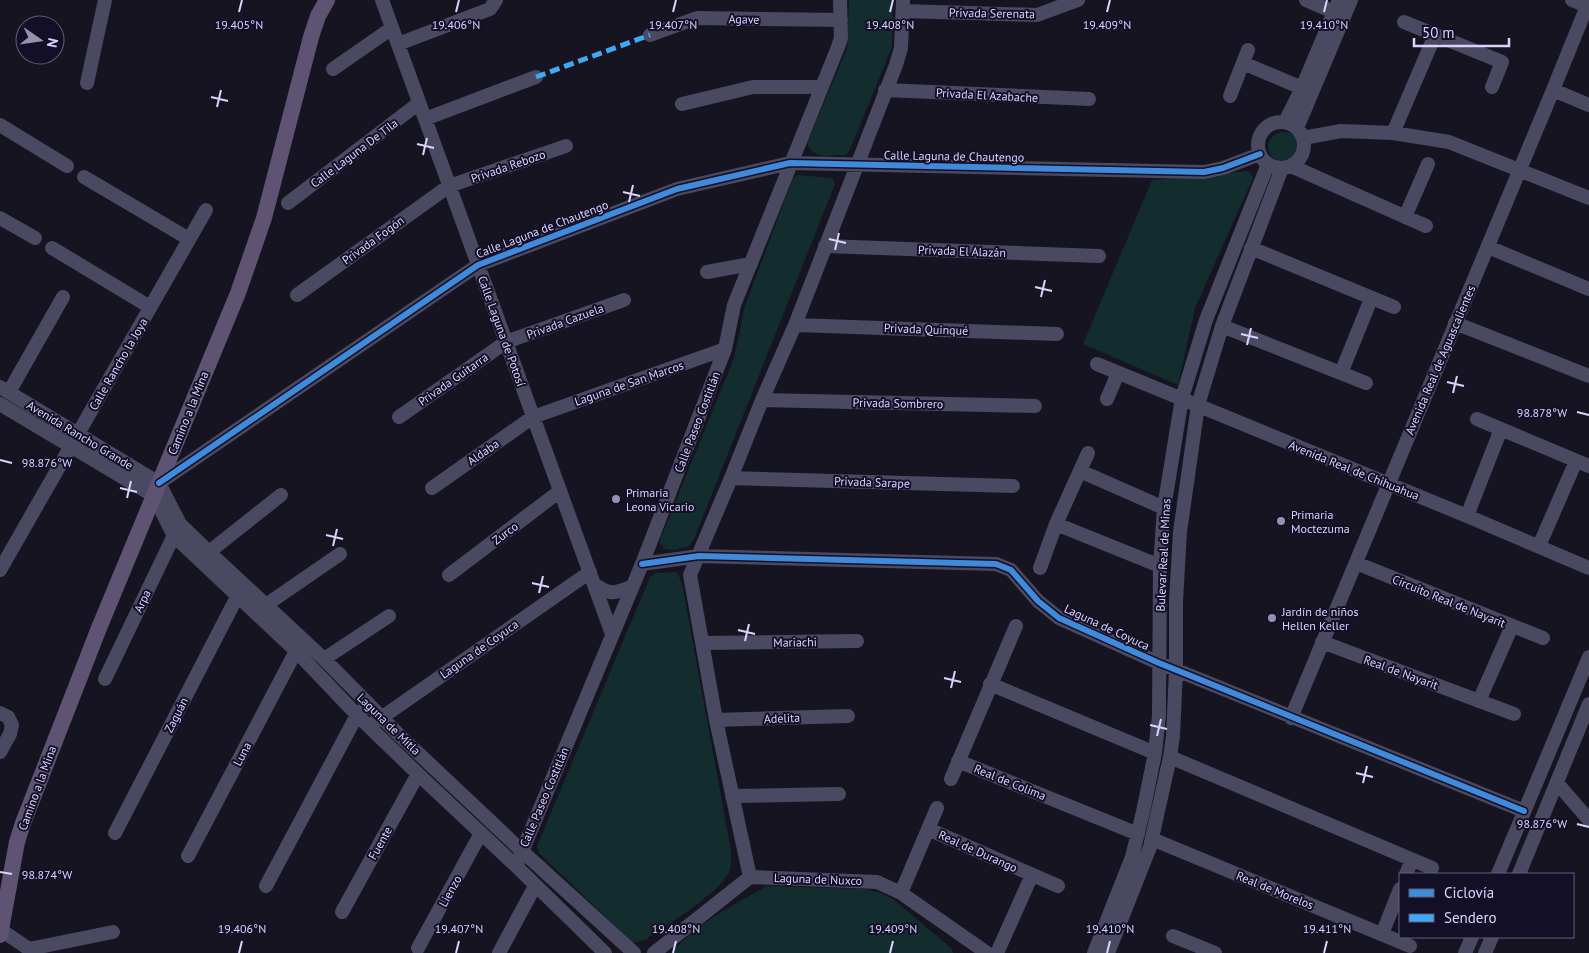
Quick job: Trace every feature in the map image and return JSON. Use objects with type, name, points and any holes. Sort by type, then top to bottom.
[{"type":"main road","name":"Camino a la Mina","points":[[0,932],[17,842],[23,823],[99,628],[238,293],[264,218],[311,37],[318,16],[327,0]]},
{"type":"street","points":[[87,83],[105,0]]},
{"type":"street","name":"Calle Laguna de Potosí","points":[[382,0],[612,634]]},
{"type":"street","points":[[398,44],[490,9],[496,0]]},
{"type":"street","name":"Calle Paseo Costitlán","points":[[516,866],[642,564],[725,349],[734,306],[841,38],[840,0]]},
{"type":"street","name":"Privada Serenata","points":[[903,6],[1037,15],[1078,0]]},
{"type":"street","points":[[1287,167],[1296,162],[1303,151],[1295,130],[1302,88],[1337,6],[1306,0]]},
{"type":"street","points":[[1295,130],[1351,0]]},
{"type":"street","points":[[1572,0],[1587,8]]},
{"type":"street","points":[[654,953],[750,877],[716,720],[690,575],[795,325],[896,65],[901,48],[903,6]]},
{"type":"street","name":"Avenida Real de Aguascalientes","points":[[1291,718],[1587,8]]},
{"type":"street","name":"Agave","points":[[650,35],[697,18],[841,20]]},
{"type":"street","points":[[1404,22],[1502,62],[1492,87]]},
{"type":"street","points":[[333,69],[392,28]]},
{"type":"street","points":[[1394,133],[1435,35]]},
{"type":"street","points":[[1230,96],[1246,57],[1302,88]]},
{"type":"street","points":[[425,119],[536,78]]},
{"type":"street","points":[[682,104],[754,87],[821,87]]},
{"type":"street","name":"Privada El Azabache","points":[[885,90],[1089,99]]},
{"type":"street","points":[[1553,90],[1589,105]]},
{"type":"street","name":"Calle Laguna De Tila","points":[[288,203],[419,103]]},
{"type":"street","points":[[1426,226],[1287,167],[1275,167],[1264,159],[1258,141],[1265,128],[1278,122],[1295,130],[1394,133],[1449,142],[1589,198]]},
{"type":"street","points":[[0,125],[67,166]]},
{"type":"street","name":"Privada Rebozo","points":[[449,186],[566,146]]},
{"type":"street","name":"Calle Laguna de Chautengo","points":[[157,489],[478,265],[677,189],[790,163],[1204,172],[1264,159]]},
{"type":"street","name":"Bulevar Real de Minas","points":[[1094,953],[1132,857],[1155,753],[1159,715],[1160,566],[1164,508],[1182,398],[1206,320],[1264,159]]},
{"type":"street","points":[[1405,217],[1428,164]]},
{"type":"street","name":"Bulevar Real de Minas","points":[[1108,953],[1152,839],[1170,757],[1176,670],[1176,602],[1180,532],[1198,405],[1222,326],[1251,248],[1287,167]]},
{"type":"street","points":[[84,177],[189,239]]},
{"type":"street","name":"Privada Fogón","points":[[297,295],[449,186]]},
{"type":"street","name":"Calle Rancho la Joya","points":[[0,570],[206,210]]},
{"type":"street","points":[[0,218],[35,238]]},
{"type":"street","name":"Privada El Alazán","points":[[825,246],[1100,256]]},
{"type":"street","points":[[1488,247],[1589,289]]},
{"type":"street","points":[[52,248],[150,307]]},
{"type":"street","points":[[1251,248],[1394,307]]},
{"type":"street","points":[[706,272],[751,264]]},
{"type":"street","points":[[4,389],[63,297]]},
{"type":"street","points":[[1341,373],[1371,299]]},
{"type":"street","name":"Privada Cazuela","points":[[506,342],[624,300]]},
{"type":"street","points":[[1455,322],[1589,376]]},
{"type":"street","name":"Privada Quinqué","points":[[795,325],[1057,334]]},
{"type":"street","points":[[1222,326],[1366,382]]},
{"type":"street","name":"Privada Guitarra","points":[[399,417],[506,342]]},
{"type":"street","name":"Laguna de San Marcos","points":[[533,417],[725,349]]},
{"type":"street","name":"Avenida Real de Chihuahua","points":[[1097,364],[1589,568]]},
{"type":"street","points":[[1107,399],[1118,373]]},
{"type":"street","name":"Avenida Rancho Grande","points":[[4,389],[78,433],[157,489]]},
{"type":"street","name":"Privada Sombrero","points":[[762,400],[1035,406]]},
{"type":"street","name":"Avenida Rancho Grande","points":[[1,406],[71,446],[157,489]]},
{"type":"street","name":"Aldaba","points":[[432,488],[533,417]]},
{"type":"street","points":[[1477,419],[1589,466]]},
{"type":"street","points":[[1467,516],[1502,429]]},
{"type":"street","points":[[1040,568],[1056,524],[1088,453]]},
{"type":"street","points":[[1539,546],[1576,461]]},
{"type":"street","points":[[1080,471],[1164,508]]},
{"type":"street","name":"Privada Sarape","points":[[731,478],[1013,486]]},
{"type":"street","name":"Laguna de Mitla","points":[[157,489],[177,530],[237,597],[296,651],[357,715],[605,953]]},
{"type":"street","name":"Zurco","points":[[449,575],[560,490]]},
{"type":"street","points":[[208,552],[281,495]]},
{"type":"street","points":[[1056,524],[1160,566]]},
{"type":"street","name":"Laguna de Mitla","points":[[177,530],[208,552],[266,605],[522,851],[634,953]]},
{"type":"street","name":"Arpa","points":[[105,679],[177,530]]},
{"type":"street","points":[[266,605],[340,554]]},
{"type":"street","name":"Laguna de Coyuca","points":[[642,564],[699,556],[996,564],[1011,570],[1038,601],[1060,618],[1159,663],[1291,718],[1524,811]]},
{"type":"street","name":"Circuito Real de Nayarit","points":[[1356,563],[1543,638]]},
{"type":"street","points":[[592,578],[608,593],[618,592],[631,587]]},
{"type":"street","name":"Laguna de Coyuca","points":[[370,727],[381,717],[592,578]]},
{"type":"street","name":"Zaguán","points":[[114,833],[237,597]]},
{"type":"street","points":[[324,659],[389,616]]},
{"type":"street","name":"Real de Colima","points":[[1016,626],[958,761],[1138,834]]},
{"type":"street","points":[[1479,701],[1512,626]]},
{"type":"street","name":"Mariachi","points":[[703,643],[857,641]]},
{"type":"street","name":"Real de Nayarit","points":[[1322,642],[1514,714]]},
{"type":"street","name":"Luna","points":[[188,856],[296,651]]},
{"type":"street","points":[[1498,873],[1589,657]]},
{"type":"street","points":[[990,684],[1155,753]]},
{"type":"street","points":[[266,886],[357,715],[368,704]]},
{"type":"street","points":[[1518,873],[1589,704]]},
{"type":"street","points":[[0,713],[8,717],[12,725],[10,734],[0,752]]},
{"type":"street","name":"Adelita","points":[[716,720],[848,716]]},
{"type":"street","points":[[1170,757],[1432,868]]},
{"type":"street","points":[[951,779],[958,761]]},
{"type":"street","name":"Fuente","points":[[342,912],[418,774]]},
{"type":"street","points":[[1557,783],[1589,820]]},
{"type":"street","points":[[732,796],[839,794]]},
{"type":"street","name":"Real de Durango","points":[[901,893],[937,808]]},
{"type":"street","name":"Real de Durango","points":[[928,829],[1032,875],[997,953]]},
{"type":"street","name":"Lienzo","points":[[418,948],[481,833]]},
{"type":"street","name":"Real de Morelos","points":[[1152,839],[1410,946]]},
{"type":"street","points":[[1406,873],[1412,860]]},
{"type":"street","points":[[1032,875],[1058,886]]},
{"type":"street","name":"Laguna de Nuxco","points":[[750,877],[877,882],[901,893],[987,953]]},
{"type":"street","points":[[500,953],[535,886]]},
{"type":"street","points":[[1382,934],[1399,892]]},
{"type":"street","points":[[0,932],[28,949],[112,932]]},
{"type":"street","points":[[1173,936],[1208,952]]},
{"type":"street","points":[[1465,953],[1472,938]]},
{"type":"street","points":[[1486,953],[1492,938]]},
{"type":"green space","points":[[849,0],[893,0],[892,47],[850,150],[846,155],[829,156],[813,152],[807,143],[847,48]]},
{"type":"green space","points":[[1281,132],[1293,134],[1302,143],[1298,157],[1291,163],[1283,164],[1275,160],[1270,153],[1268,146],[1271,138]]},
{"type":"green space","points":[[1249,171],[1253,178],[1195,308],[1178,385],[1083,344],[1152,180]]},
{"type":"green space","points":[[798,175],[832,178],[835,184],[694,539],[689,546],[675,550],[665,549],[659,542],[734,358],[745,306],[793,178]]},
{"type":"green space","points":[[677,572],[682,583],[731,851],[731,866],[722,882],[703,900],[645,940],[633,943],[539,853],[537,846],[650,577],[655,573]]},
{"type":"green space","points":[[767,886],[865,889],[881,893],[893,899],[952,949],[953,953],[671,953],[681,942],[704,924]]},
{"type":"marked path","points":[[536,77],[650,35]]},
{"type":"cycle path","points":[[159,483],[478,265],[677,189],[790,163],[1204,172],[1223,168],[1260,154]]},
{"type":"cycle path","points":[[642,564],[699,556],[996,564],[1011,570],[1038,601],[1059,618],[1159,663],[1524,811]]},
{"type":"place","name":"Primaria Leona Vicario","points":[[616,499]]},
{"type":"place","name":"Primaria Moctezuma","points":[[1281,521]]},
{"type":"place","name":"Jardín de niños Hellen Keller","points":[[1272,618]]}]
